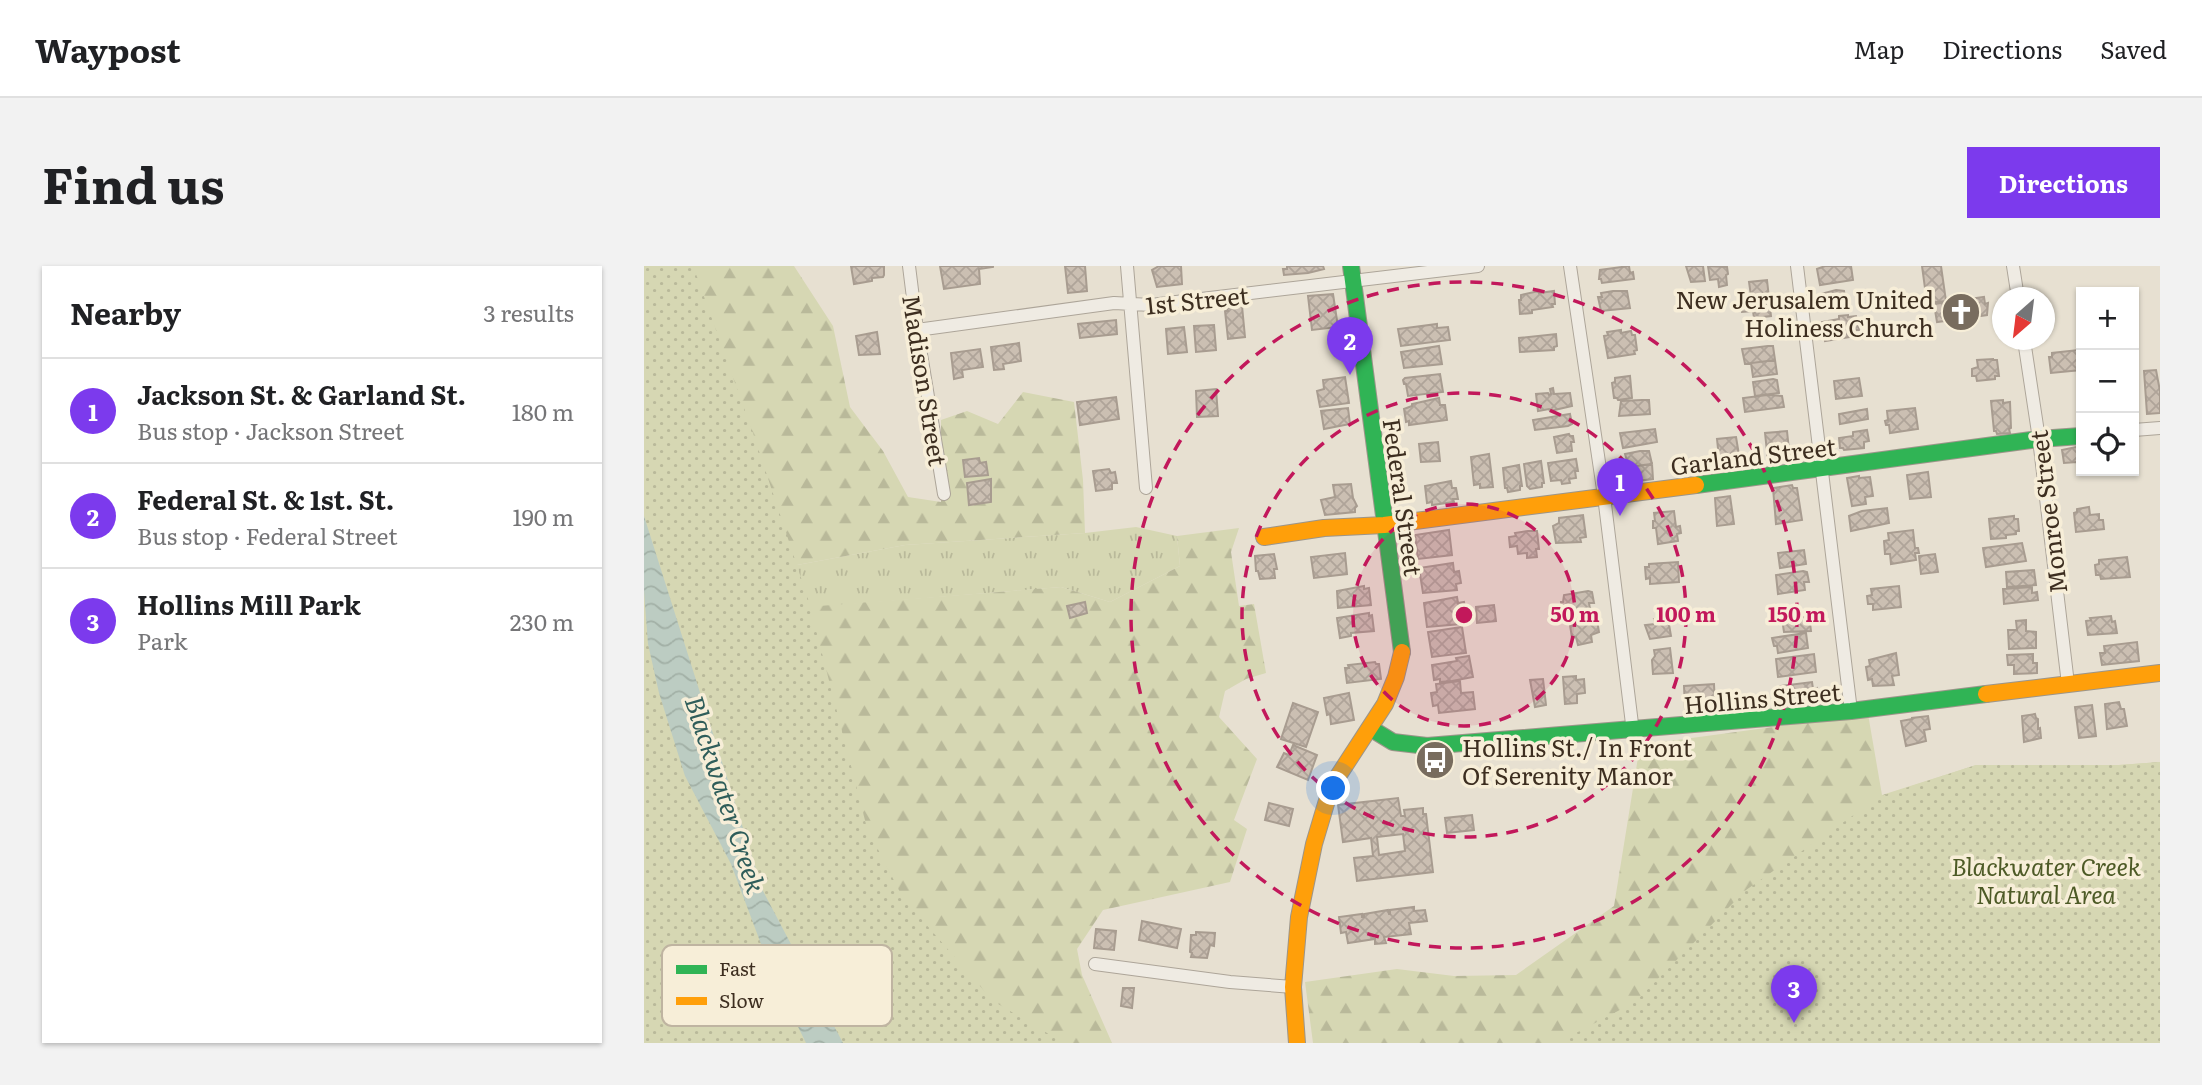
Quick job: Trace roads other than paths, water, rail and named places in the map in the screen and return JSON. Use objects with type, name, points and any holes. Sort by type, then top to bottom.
[{"type":"street","name":"Madison Street","points":[[909,266],[944,494]]},
{"type":"street","points":[[1128,266],[1146,488]]},
{"type":"street","name":"1st Street","points":[[917,330],[1114,303],[1151,305],[1352,274],[1478,266]]},
{"type":"street","points":[[1570,266],[1604,496],[1633,732]]},
{"type":"street","points":[[1797,266],[1851,711]]},
{"type":"street","points":[[2013,266],[2016,287]]},
{"type":"street","name":"Federal Street","points":[[1297,1043],[1293,987],[1299,917],[1312,852],[1331,787],[1385,704],[1402,655],[1352,274]]},
{"type":"street","name":"Monroe Street","points":[[2026,350],[2039,439],[2068,684]]},
{"type":"street","points":[[2139,430],[2160,428]]},
{"type":"street","name":"Garland Street","points":[[1264,537],[1300,530],[1352,524],[1384,524],[2076,436]]},
{"type":"street","name":"Hollins Street","points":[[1370,728],[1393,742],[1427,746],[1633,732],[1851,711],[2160,673]]},
{"type":"street","points":[[1095,964],[1230,982],[1293,987]]},
{"type":"water","name":"Blackwater Creek","points":[[644,516],[763,891],[791,945],[761,945],[731,864],[685,776],[659,693],[648,644],[644,591]]},
{"type":"water","points":[[798,1026],[834,1026],[843,1043],[806,1043]]},
{"type":"place","name":"New Jerusalem United Holiness Church","points":[[1961,312]]},
{"type":"place","name":"Federal St. & 1st. St.","points":[[1350,375]]},
{"type":"place","name":"Jackson St. & Garland St.","points":[[1620,516]]},
{"type":"place","name":"Hollins St./ In Front Of Serenity Manor","points":[[1435,760]]},
{"type":"place","name":"Hollins Mill Park","points":[[1794,1023]]},
{"type":"park label","name":"Blackwater Creek Natural Area","points":[[2046,879]]}]
